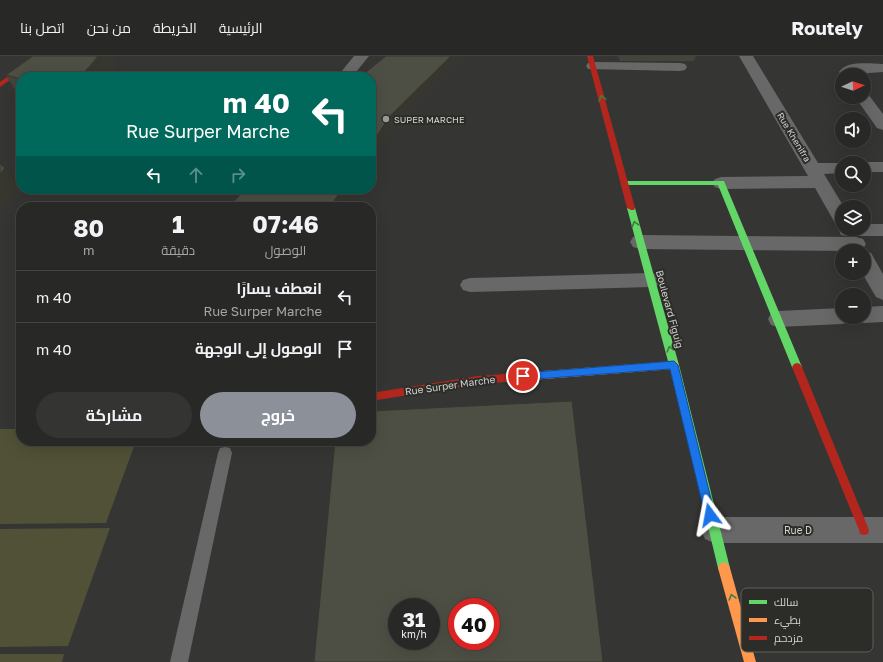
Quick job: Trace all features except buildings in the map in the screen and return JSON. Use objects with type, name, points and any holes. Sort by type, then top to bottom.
[{"type":"main road","points":[[18,72],[41,56]]},
{"type":"main road","name":"Boulevard Figuig","points":[[592,61],[674,365],[714,530],[741,629]]},
{"type":"main road","points":[[0,85],[16,74]]},
{"type":"main road","points":[[624,183],[721,183],[778,319],[874,530]]},
{"type":"main road","name":"Rue Surper Marche","points":[[376,396],[478,380],[674,365]]},
{"type":"main road","name":"Boulevard Figuig","points":[[747,652],[750,662]]},
{"type":"street","points":[[348,72],[362,56]]},
{"type":"street","name":"Rue Khenifra","points":[[746,56],[817,175],[883,292]]},
{"type":"street","points":[[592,61],[680,67]]},
{"type":"street","points":[[871,68],[883,68]]},
{"type":"street","points":[[867,104],[883,125]]},
{"type":"street","points":[[871,167],[883,167]]},
{"type":"street","points":[[721,183],[817,175],[835,170]]},
{"type":"street","points":[[640,242],[747,244],[853,238],[883,230]]},
{"type":"street","points":[[470,284],[651,280]]},
{"type":"street","points":[[871,315],[883,314]]},
{"type":"street","points":[[778,319],[835,316]]},
{"type":"street","name":"Rue D","points":[[714,530],[874,530]]},
{"type":"lane","points":[[179,662],[225,453]]},
{"type":"green space","points":[[0,429],[16,429],[16,446],[134,446],[106,523],[0,524]]},
{"type":"green space","points":[[110,528],[68,646],[0,647],[0,529]]},
{"type":"green space","points":[[0,654],[64,654],[62,662],[0,662]]},
{"type":"traffic: fast","points":[[624,183],[721,183],[797,367]]},
{"type":"traffic: fast","points":[[631,208],[674,365],[724,568]]},
{"type":"traffic: slow","points":[[505,378],[674,365]]},
{"type":"traffic: slow","points":[[724,568],[741,629]]},
{"type":"traffic: slow","points":[[747,652],[750,662]]},
{"type":"traffic: jam","points":[[18,72],[41,56]]},
{"type":"traffic: jam","points":[[590,56],[631,208]]},
{"type":"traffic: jam","points":[[0,85],[16,74]]},
{"type":"traffic: jam","points":[[797,367],[864,530]]},
{"type":"traffic: jam","points":[[376,396],[478,380],[505,378]]},
{"type":"place","name":"SUPER MARCHE","points":[[386,119]]},
{"type":"route","points":[[523,376],[674,365],[710,515]]}]
